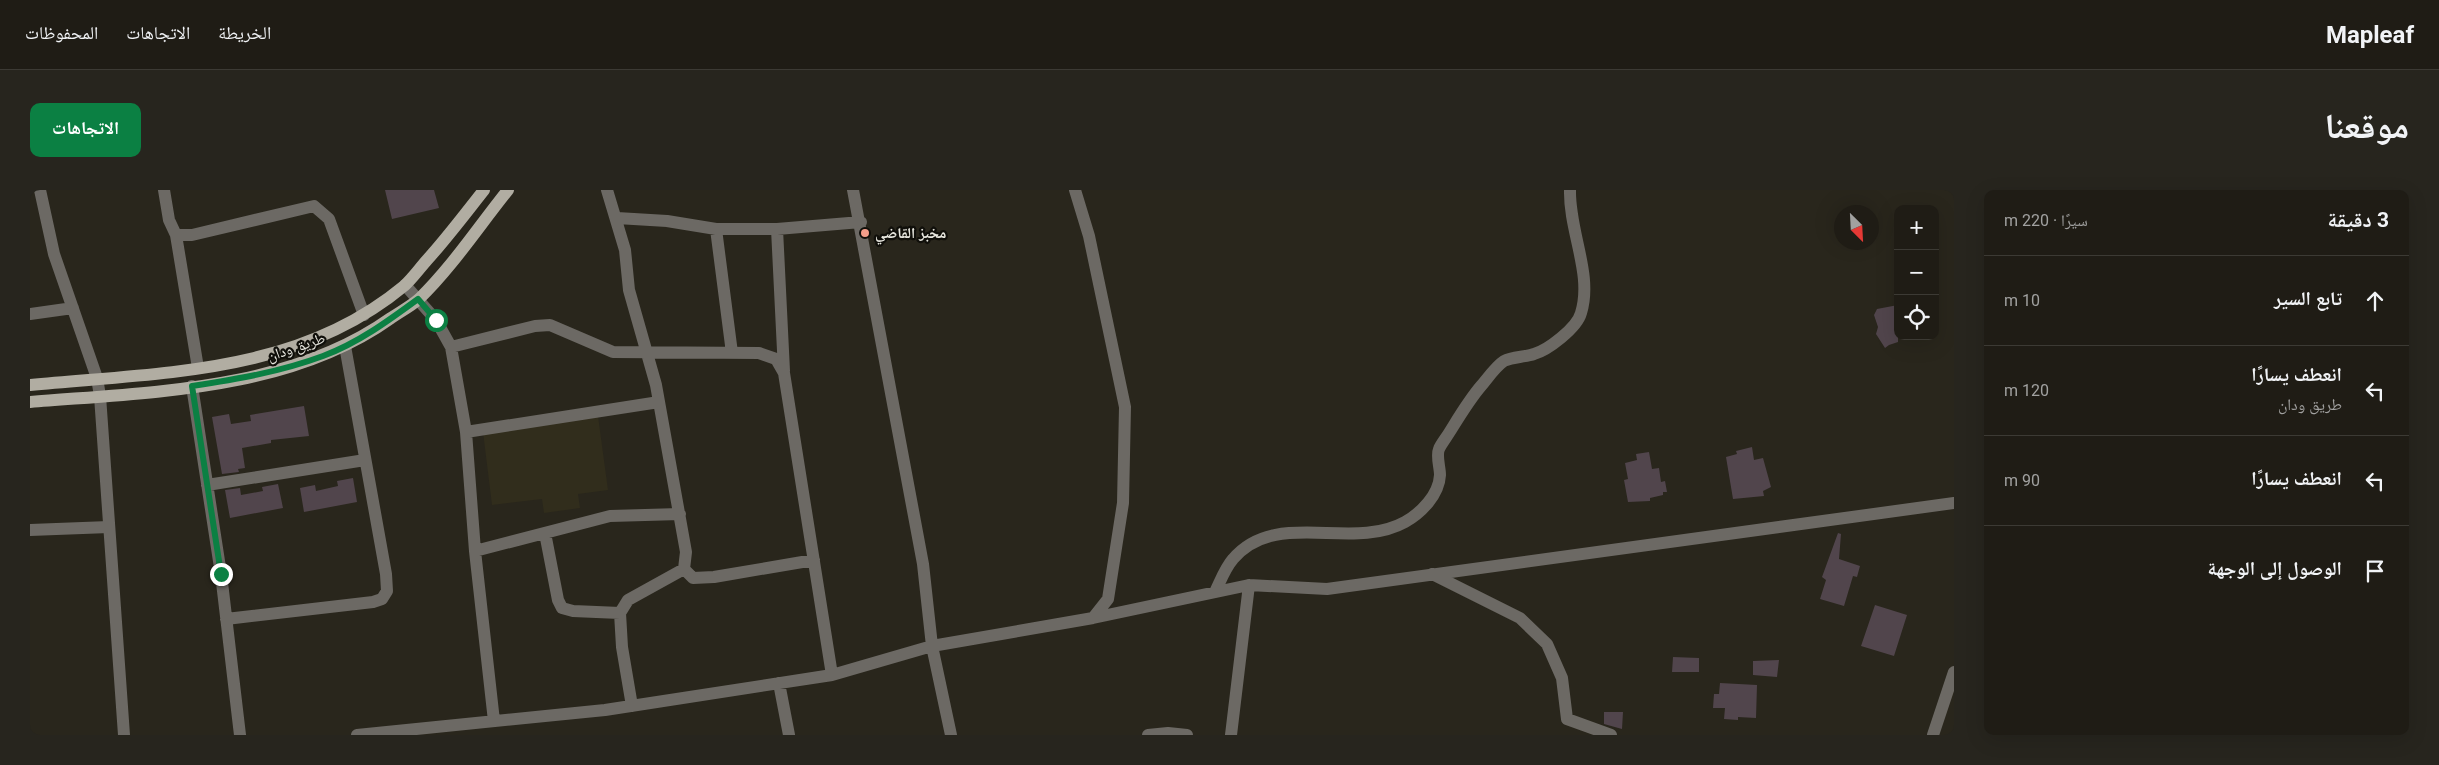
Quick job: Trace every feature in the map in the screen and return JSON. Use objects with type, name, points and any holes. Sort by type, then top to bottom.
[{"type":"main road","name":"طريق ودان","points":[[30,385],[198,368],[260,358],[316,340],[364,315],[405,285],[484,190]]},
{"type":"main road","name":"طريق ودان","points":[[30,402],[192,386],[263,375],[324,356],[376,329],[418,299],[508,190]]},
{"type":"street","points":[[40,190],[54,254],[97,378],[100,396],[104,430],[124,735]]},
{"type":"street","points":[[164,190],[168,220],[176,235],[198,368]]},
{"type":"street","points":[[607,190],[625,250],[630,290],[659,402],[686,552],[684,570]]},
{"type":"street","points":[[853,190],[923,564],[932,646],[951,735]]},
{"type":"street","points":[[1075,190],[1089,236],[1125,407],[1124,503],[1108,599],[1094,618]]},
{"type":"street","points":[[1215,592],[1232,559],[1256,540],[1278,533],[1341,534],[1384,531],[1405,522],[1424,507],[1436,490],[1440,477],[1438,450],[1480,386],[1504,361],[1537,354],[1566,335],[1581,315],[1585,291],[1583,270],[1569,211],[1570,190]]},
{"type":"street","points":[[176,235],[192,235],[314,206],[329,219],[364,315]]},
{"type":"street","points":[[616,218],[667,221],[716,229],[777,229],[860,222]]},
{"type":"street","points":[[716,229],[732,353]]},
{"type":"street","points":[[777,229],[784,373],[832,674]]},
{"type":"street","points":[[405,285],[436,320],[451,347],[466,432],[475,551],[494,721]]},
{"type":"street","points":[[30,314],[73,308]]},
{"type":"street","points":[[451,347],[535,326],[550,325],[613,352],[759,353],[776,359],[784,373]]},
{"type":"street","points":[[226,619],[372,602],[382,599],[387,591],[386,574],[345,346]]},
{"type":"street","points":[[192,386],[226,619],[240,735]]},
{"type":"street","points":[[466,432],[659,402]]},
{"type":"street","points":[[207,485],[365,460]]},
{"type":"street","points":[[357,735],[471,729],[494,721],[632,706],[779,683],[832,674],[932,646],[1094,618],[1248,585],[1328,589],[1954,503]]},
{"type":"street","points":[[475,551],[610,516],[680,514]]},
{"type":"street","points":[[30,530],[109,527]]},
{"type":"street","points":[[544,533],[558,600],[562,608],[620,614]]},
{"type":"street","points":[[684,570],[693,578],[714,577],[814,560]]},
{"type":"street","points":[[632,706],[622,647],[620,614],[628,600],[684,570]]},
{"type":"street","points":[[1432,574],[1520,618],[1547,644],[1562,678],[1567,719],[1611,735]]},
{"type":"street","points":[[1231,735],[1248,585]]},
{"type":"street","points":[[1933,735],[1954,672]]},
{"type":"street","points":[[779,683],[789,735]]},
{"type":"street","points":[[1148,735],[1168,733],[1187,735]]},
{"type":"shaded area","points":[[598,416],[608,490],[578,494],[580,508],[544,513],[542,499],[492,505],[483,432]]},
{"type":"building","points":[[385,190],[434,190],[439,208],[392,219]]},
{"type":"building","points":[[1894,306],[1894,340],[1898,340],[1898,342],[1885,348],[1876,334],[1878,327],[1874,315],[1877,309]]},
{"type":"building","points":[[304,406],[309,436],[271,440],[271,443],[242,448],[245,468],[238,469],[239,472],[222,474],[212,417],[229,414],[231,424],[251,421],[250,415]]},
{"type":"building","points":[[1752,447],[1754,460],[1763,458],[1771,487],[1763,491],[1764,496],[1733,499],[1726,457],[1737,454],[1736,451]]},
{"type":"building","points":[[1649,452],[1652,469],[1659,468],[1661,482],[1665,481],[1667,492],[1650,498],[1650,501],[1628,502],[1624,480],[1628,479],[1625,463],[1637,460],[1636,454]]},
{"type":"building","points":[[353,478],[357,502],[304,512],[300,488],[315,485],[316,491],[338,486],[337,481]]},
{"type":"building","points":[[278,484],[283,508],[230,518],[225,490],[240,488],[241,495],[263,491],[262,487]]},
{"type":"building","points":[[1838,533],[1841,534],[1839,559],[1860,566],[1857,577],[1853,576],[1844,606],[1820,599],[1826,580],[1822,577]]},
{"type":"building","points":[[1875,605],[1907,615],[1894,656],[1861,646]]},
{"type":"building","points":[[1673,657],[1699,658],[1699,672],[1672,672]]},
{"type":"building","points":[[1779,660],[1777,677],[1753,675],[1753,661]]},
{"type":"building","points":[[1720,683],[1757,685],[1756,718],[1738,717],[1738,720],[1724,719],[1725,708],[1713,708],[1714,694],[1719,694]]},
{"type":"building","points":[[1604,712],[1623,712],[1622,729],[1604,724]]},
{"type":"place","name":"مخبز القاضي","points":[[865,233]]},
{"type":"route","points":[[221,574],[192,386],[263,375],[324,356],[376,329],[418,299],[436,320]]}]
